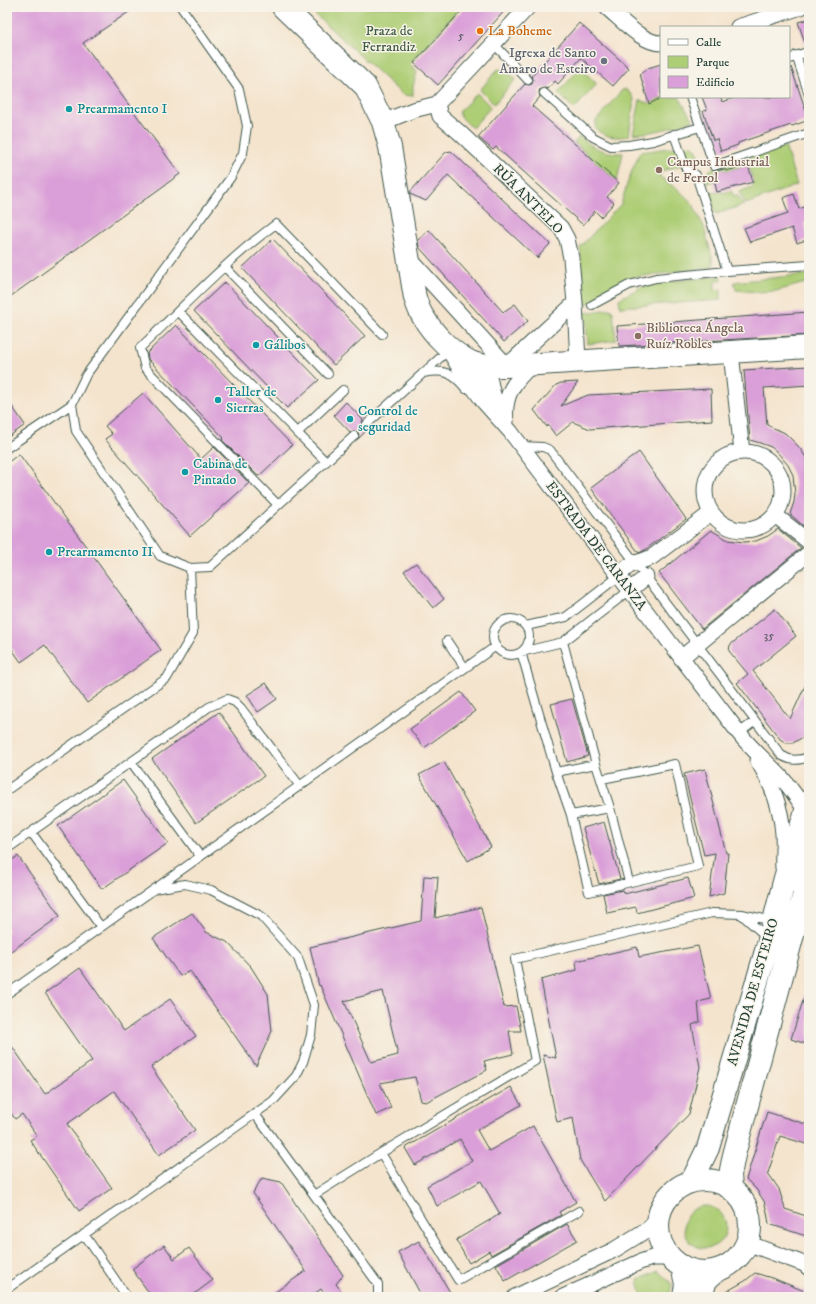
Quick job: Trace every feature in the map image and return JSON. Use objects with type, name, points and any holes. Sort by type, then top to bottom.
[{"type":"main road","points":[[283,7],[365,86],[383,122],[390,147],[415,298],[421,314],[432,330],[448,347],[474,363],[507,366],[809,347]]},
{"type":"main road","name":"AVENIDA DE ESTEIRO","points":[[692,1181],[708,1148],[771,949],[773,922],[785,878],[808,809]]},
{"type":"main road","name":"AVENIDA DE ESTEIRO","points":[[731,1187],[730,1175],[734,1155],[809,878]]},
{"type":"main road","points":[[684,1297],[686,1284],[676,1262],[662,1246],[658,1232],[659,1218],[663,1205],[670,1194],[680,1186],[692,1181],[706,1179],[719,1181],[731,1187],[740,1196],[747,1206],[750,1218],[750,1231],[747,1243],[740,1256],[729,1265],[716,1271],[706,1280],[701,1297]]},
{"type":"main road","points":[[676,1262],[693,1271],[716,1271]]},
{"type":"street","points":[[383,122],[412,110],[437,104],[528,7]]},
{"type":"street","points":[[606,7],[643,38],[655,43],[660,43]]},
{"type":"street","points":[[741,26],[801,7]]},
{"type":"street","name":"RÚA ANTELO","points":[[437,104],[440,116],[561,228],[567,239],[571,258],[578,362]]},
{"type":"street","points":[[407,257],[507,366],[575,304]]},
{"type":"street","name":"ESTRADA DE CARANZA","points":[[448,347],[460,369],[489,408],[509,428],[619,576],[743,738]]},
{"type":"street","points":[[731,353],[742,452]]},
{"type":"street","points":[[509,428],[506,407],[510,390],[516,381],[533,364]]},
{"type":"street","points":[[489,408],[479,382],[481,369],[485,365],[493,395],[509,428]]},
{"type":"street","points":[[742,452],[754,453],[766,458],[775,467],[781,478],[783,491],[781,503],[775,514],[766,523],[755,528],[742,530],[730,528],[719,522],[711,513],[706,502],[704,490],[706,479],[712,468],[720,460],[730,454],[742,452]]},
{"type":"street","points":[[619,576],[626,567],[635,562],[643,561],[652,557],[711,513]]},
{"type":"street","points":[[775,514],[809,542]]},
{"type":"street","points":[[681,658],[809,553]]},
{"type":"street","points":[[630,590],[646,577]]},
{"type":"street","points":[[743,738],[784,781],[808,809]]},
{"type":"street","points":[[743,738],[771,784],[781,813],[783,835],[782,867],[785,878]]},
{"type":"street","points":[[800,908],[798,897],[800,882],[809,848]]},
{"type":"street","points":[[515,1297],[614,1250],[648,1229],[659,1218]]},
{"type":"street","points":[[747,1243],[804,1264],[809,1268]]},
{"type":"street","points":[[563,1297],[652,1258],[676,1262]]},
{"type":"lane","points":[[7,448],[72,404],[86,376],[231,176],[243,153],[247,126],[239,89],[181,7]]},
{"type":"lane","points":[[494,44],[528,80]]},
{"type":"lane","points":[[809,51],[792,57],[809,95]]},
{"type":"lane","points":[[544,93],[593,138],[611,146],[653,141],[700,127]]},
{"type":"lane","points":[[690,98],[714,166],[809,133]]},
{"type":"lane","points":[[674,134],[686,169],[696,175],[727,271]]},
{"type":"lane","points":[[278,505],[145,368],[140,348],[225,267],[261,235],[276,224],[382,334]]},
{"type":"lane","points":[[592,305],[629,285],[656,278],[809,265]]},
{"type":"lane","points":[[225,267],[328,374]]},
{"type":"lane","points":[[178,311],[326,462]]},
{"type":"lane","points":[[367,424],[442,356],[448,347]]},
{"type":"lane","points":[[422,374],[437,370],[448,373],[460,381],[472,395],[489,408]]},
{"type":"lane","points":[[297,433],[343,390]]},
{"type":"lane","points":[[72,404],[76,431],[160,556],[190,568],[210,567],[354,436]]},
{"type":"lane","points":[[521,446],[543,447],[550,450],[781,755],[793,760],[800,760],[809,757]]},
{"type":"lane","points":[[7,790],[167,678],[193,633],[190,568]]},
{"type":"lane","points":[[526,626],[566,617],[619,576]]},
{"type":"lane","points":[[521,652],[528,644],[529,638],[526,626],[522,622],[512,619],[501,622],[496,627],[493,636],[496,646],[505,654],[513,654],[563,642],[630,590]]},
{"type":"lane","points":[[447,641],[465,668]]},
{"type":"lane","points":[[563,642],[596,764],[610,808],[629,882]]},
{"type":"lane","points":[[7,994],[496,646]]},
{"type":"lane","points":[[521,652],[556,772],[571,814],[589,892],[698,866],[675,764],[602,780]]},
{"type":"lane","points":[[7,849],[209,707],[227,699],[235,702],[241,708],[300,786]]},
{"type":"lane","points":[[743,738],[755,721]]},
{"type":"lane","points":[[131,762],[200,856]]},
{"type":"lane","points":[[556,772],[596,764]]},
{"type":"lane","points":[[571,814],[610,808]]},
{"type":"lane","points":[[31,832],[101,927]]},
{"type":"lane","points":[[7,1289],[273,1101],[296,1076],[305,1056],[311,1035],[314,1004],[298,958],[261,916],[211,890],[185,884],[154,889]]},
{"type":"lane","points":[[314,1195],[535,1061],[514,959],[712,913],[742,914],[773,922]]},
{"type":"lane","points":[[742,914],[760,932],[771,949]]},
{"type":"lane","points":[[758,1030],[757,1051],[759,1062]]},
{"type":"lane","points":[[255,1114],[378,1284],[378,1297]]},
{"type":"lane","points":[[381,1153],[458,1280],[578,1211]]},
{"type":"lane","points":[[84,1234],[127,1297]]},
{"type":"green space","name":"Praza de Ferrandiz","points":[[307,7],[461,7],[410,64],[417,71],[413,86],[413,96],[403,95]]},
{"type":"green space","points":[[501,69],[516,79],[494,104],[480,90],[497,70]]},
{"type":"green space","points":[[579,69],[581,69],[596,83],[596,85],[575,108],[573,108],[558,93]]},
{"type":"green space","points":[[625,89],[634,99],[629,136],[615,137],[598,131],[595,127],[596,121],[621,91]]},
{"type":"green space","points":[[477,93],[491,107],[472,128],[460,116],[459,112]]},
{"type":"green space","points":[[661,98],[680,98],[693,121],[656,131],[633,134],[640,100],[647,103]]},
{"type":"green space","points":[[580,136],[589,144],[599,149],[623,153],[617,181],[574,143]]},
{"type":"green space","points":[[692,145],[696,149],[701,159],[662,171],[659,176],[681,192],[693,204],[704,227],[713,261],[712,267],[636,277],[620,282],[596,300],[584,305],[580,247],[621,204],[629,178],[640,152]]},
{"type":"green space","points":[[785,146],[797,185],[746,204],[739,192],[754,186],[748,165],[726,171],[725,169],[716,171],[716,174],[713,175],[714,181],[707,183],[706,175],[711,169]]},
{"type":"green space","points":[[721,191],[722,193],[731,191],[734,196],[737,195],[744,205],[716,214],[709,194]]},
{"type":"green space","points":[[809,274],[809,282],[776,291],[756,292],[736,290],[734,282]]},
{"type":"green space","points":[[720,276],[722,281],[715,281],[715,290],[721,289],[721,300],[620,307],[619,299],[650,284]]},
{"type":"green space","points":[[610,309],[613,312],[616,340],[588,344],[585,313]]},
{"type":"green space","points":[[701,1206],[709,1206],[717,1209],[723,1215],[726,1227],[723,1239],[717,1245],[709,1248],[701,1248],[693,1245],[687,1239],[684,1231],[684,1223],[687,1215],[693,1209]]},
{"type":"green space","points":[[658,1271],[672,1284],[669,1297],[642,1297],[638,1280]]},
{"type":"building","name":"Prearmamento I","points":[[7,7],[136,7],[83,43],[180,174],[7,299]]},
{"type":"building","points":[[465,7],[508,7],[438,85],[414,63]]},
{"type":"building","points":[[809,19],[809,46],[806,46],[798,22]]},
{"type":"building","points":[[579,23],[629,68],[613,86],[581,58],[558,84],[555,81],[548,89],[540,89],[540,97],[532,106],[619,183],[607,197],[614,203],[601,217],[595,211],[583,225],[496,147],[493,150],[478,137],[525,84],[532,84],[532,76]]},
{"type":"building","points":[[660,64],[661,98],[649,104],[640,74],[648,68]]},
{"type":"building","points":[[791,67],[809,120],[738,143],[738,145],[721,151],[717,139],[713,140],[703,111],[707,110],[702,98],[721,98],[722,102],[734,98],[790,98]]},
{"type":"building","points":[[451,151],[550,244],[537,258],[448,175],[426,201],[410,194],[410,192],[446,152]]},
{"type":"building","points":[[748,165],[753,182],[717,192],[713,175],[716,174],[715,171],[725,169],[726,171]]},
{"type":"building","points":[[794,194],[799,209],[809,205],[809,222],[804,223],[809,239],[797,243],[792,228],[750,242],[744,228],[788,213],[783,198]]},
{"type":"building","points":[[429,230],[503,312],[515,304],[528,321],[504,342],[419,247],[418,240]]},
{"type":"building","points":[[273,239],[365,336],[334,365],[242,268]]},
{"type":"building","name":"Gálibos","points":[[225,282],[319,380],[287,408],[194,311]]},
{"type":"building","points":[[809,312],[809,335],[619,346],[617,326]]},
{"type":"building","name":"Taller de Sierras","points":[[176,325],[292,445],[260,475],[258,476],[222,440],[224,438],[148,359],[147,353]]},
{"type":"building","points":[[809,366],[809,385],[764,388],[767,425],[785,433],[799,447],[809,462],[809,531],[790,514],[795,494],[793,475],[788,465],[771,447],[750,440],[744,370]]},
{"type":"building","points":[[578,382],[561,406],[588,395],[711,389],[712,420],[590,429],[573,422],[556,436],[534,410],[556,385],[561,383]]},
{"type":"building","name":"Cabina de Pintado","points":[[143,393],[201,459],[214,447],[249,483],[190,536],[105,439],[112,434],[105,426]]},
{"type":"building","points":[[7,399],[25,425],[7,438]]},
{"type":"building","name":"Control de seguridad","points":[[346,402],[363,420],[363,427],[368,429],[358,439],[358,432],[350,432],[334,415]]},
{"type":"building","points":[[639,452],[686,519],[639,553],[591,488]]},
{"type":"building","name":"Prearmamento II","points":[[19,454],[161,650],[87,703],[45,645],[21,662],[7,642],[7,463]]},
{"type":"building","points":[[778,529],[801,548],[702,629],[659,573],[711,530],[728,540],[744,542],[756,541],[768,536]]},
{"type":"building","points":[[416,563],[444,599],[433,608],[404,571]]},
{"type":"building","points":[[775,609],[796,636],[753,671],[790,719],[809,677],[809,724],[803,737],[793,743],[786,743],[780,739],[737,683],[748,674],[729,651],[730,645]]},
{"type":"building","points":[[266,683],[277,699],[258,712],[247,695]]},
{"type":"building","points":[[461,692],[475,711],[424,748],[410,729]]},
{"type":"building","points":[[572,699],[588,756],[567,762],[551,704]]},
{"type":"building","points":[[219,712],[264,776],[196,823],[152,759]]},
{"type":"building","points":[[444,762],[491,847],[468,861],[419,775]]},
{"type":"building","points":[[705,769],[726,853],[728,853],[724,893],[709,897],[715,853],[704,855],[684,774]]},
{"type":"building","points":[[123,780],[168,843],[102,889],[58,826]]},
{"type":"building","points":[[604,822],[620,879],[599,884],[583,828]]},
{"type":"building","points":[[18,856],[60,916],[7,954],[7,863]]},
{"type":"building","points":[[424,876],[438,877],[435,918],[481,907],[504,1007],[516,1006],[521,1031],[509,1031],[513,1054],[484,1061],[487,1070],[426,1102],[421,1101],[415,1077],[380,1083],[391,1108],[376,1115],[320,985],[319,986],[310,947],[421,921]],"holes":[[[383,991],[398,1055],[371,1062],[344,1001]]]},
{"type":"building","points":[[688,878],[694,898],[637,913],[636,907],[607,913],[603,894],[623,890],[624,894]]},
{"type":"building","points":[[192,913],[206,932],[227,942],[251,967],[268,994],[272,1031],[256,1066],[190,971],[180,976],[153,938]]},
{"type":"building","points":[[698,946],[711,999],[698,1002],[700,1022],[692,1025],[700,1067],[689,1114],[605,1201],[580,1160],[573,1118],[557,1122],[543,1055],[556,1058],[541,980],[577,970],[576,961],[637,947],[639,957]]},
{"type":"building","points":[[80,968],[124,1031],[170,999],[196,1036],[151,1067],[195,1130],[159,1155],[114,1091],[67,1124],[112,1188],[79,1211],[30,1140],[37,1136],[22,1114],[15,1119],[7,1107],[7,1039],[45,1094],[92,1061],[45,993]]},
{"type":"building","points":[[807,988],[809,989],[809,1045],[791,1039]]},
{"type":"building","points":[[511,1087],[521,1105],[477,1130],[489,1151],[533,1126],[576,1202],[559,1212],[561,1215],[491,1255],[489,1251],[469,1263],[456,1240],[500,1214],[481,1181],[437,1206],[427,1186],[472,1161],[460,1139],[415,1165],[405,1148]]},
{"type":"building","points":[[767,1112],[809,1125],[809,1145],[780,1136],[768,1173],[779,1189],[785,1209],[809,1217],[809,1237],[769,1224],[764,1201],[756,1189],[746,1179]]},
{"type":"building","points":[[262,1178],[281,1182],[343,1275],[336,1284],[346,1297],[327,1297],[321,1289],[310,1297],[268,1297],[306,1271],[253,1193]]},
{"type":"building","points":[[567,1224],[577,1240],[505,1281],[496,1265]]},
{"type":"building","points":[[419,1241],[453,1297],[422,1297],[398,1252]]},
{"type":"building","points":[[164,1245],[174,1259],[189,1248],[213,1280],[190,1297],[152,1297],[132,1269]]},
{"type":"building","points":[[755,1273],[775,1279],[809,1293],[809,1297],[717,1297],[745,1281]]},
{"type":"place","name":"La Boheme","points":[[480,31]]},
{"type":"place","name":"Igrexa de Santo Amaro de Esteiro","points":[[604,61]]},
{"type":"place","name":"Prearmamento I","points":[[69,109]]},
{"type":"place","name":"Campus Industrial de Ferrol","points":[[659,170]]},
{"type":"place","name":"Biblioteca Ángela Ruíz Robles","points":[[638,336]]},
{"type":"place","name":"Gálibos","points":[[256,345]]},
{"type":"place","name":"Taller de Sierras","points":[[218,400]]},
{"type":"place","name":"Control de seguridad","points":[[350,419]]},
{"type":"place","name":"Cabina de Pintado","points":[[185,472]]},
{"type":"place","name":"Prearmamento II","points":[[49,552]]}]
